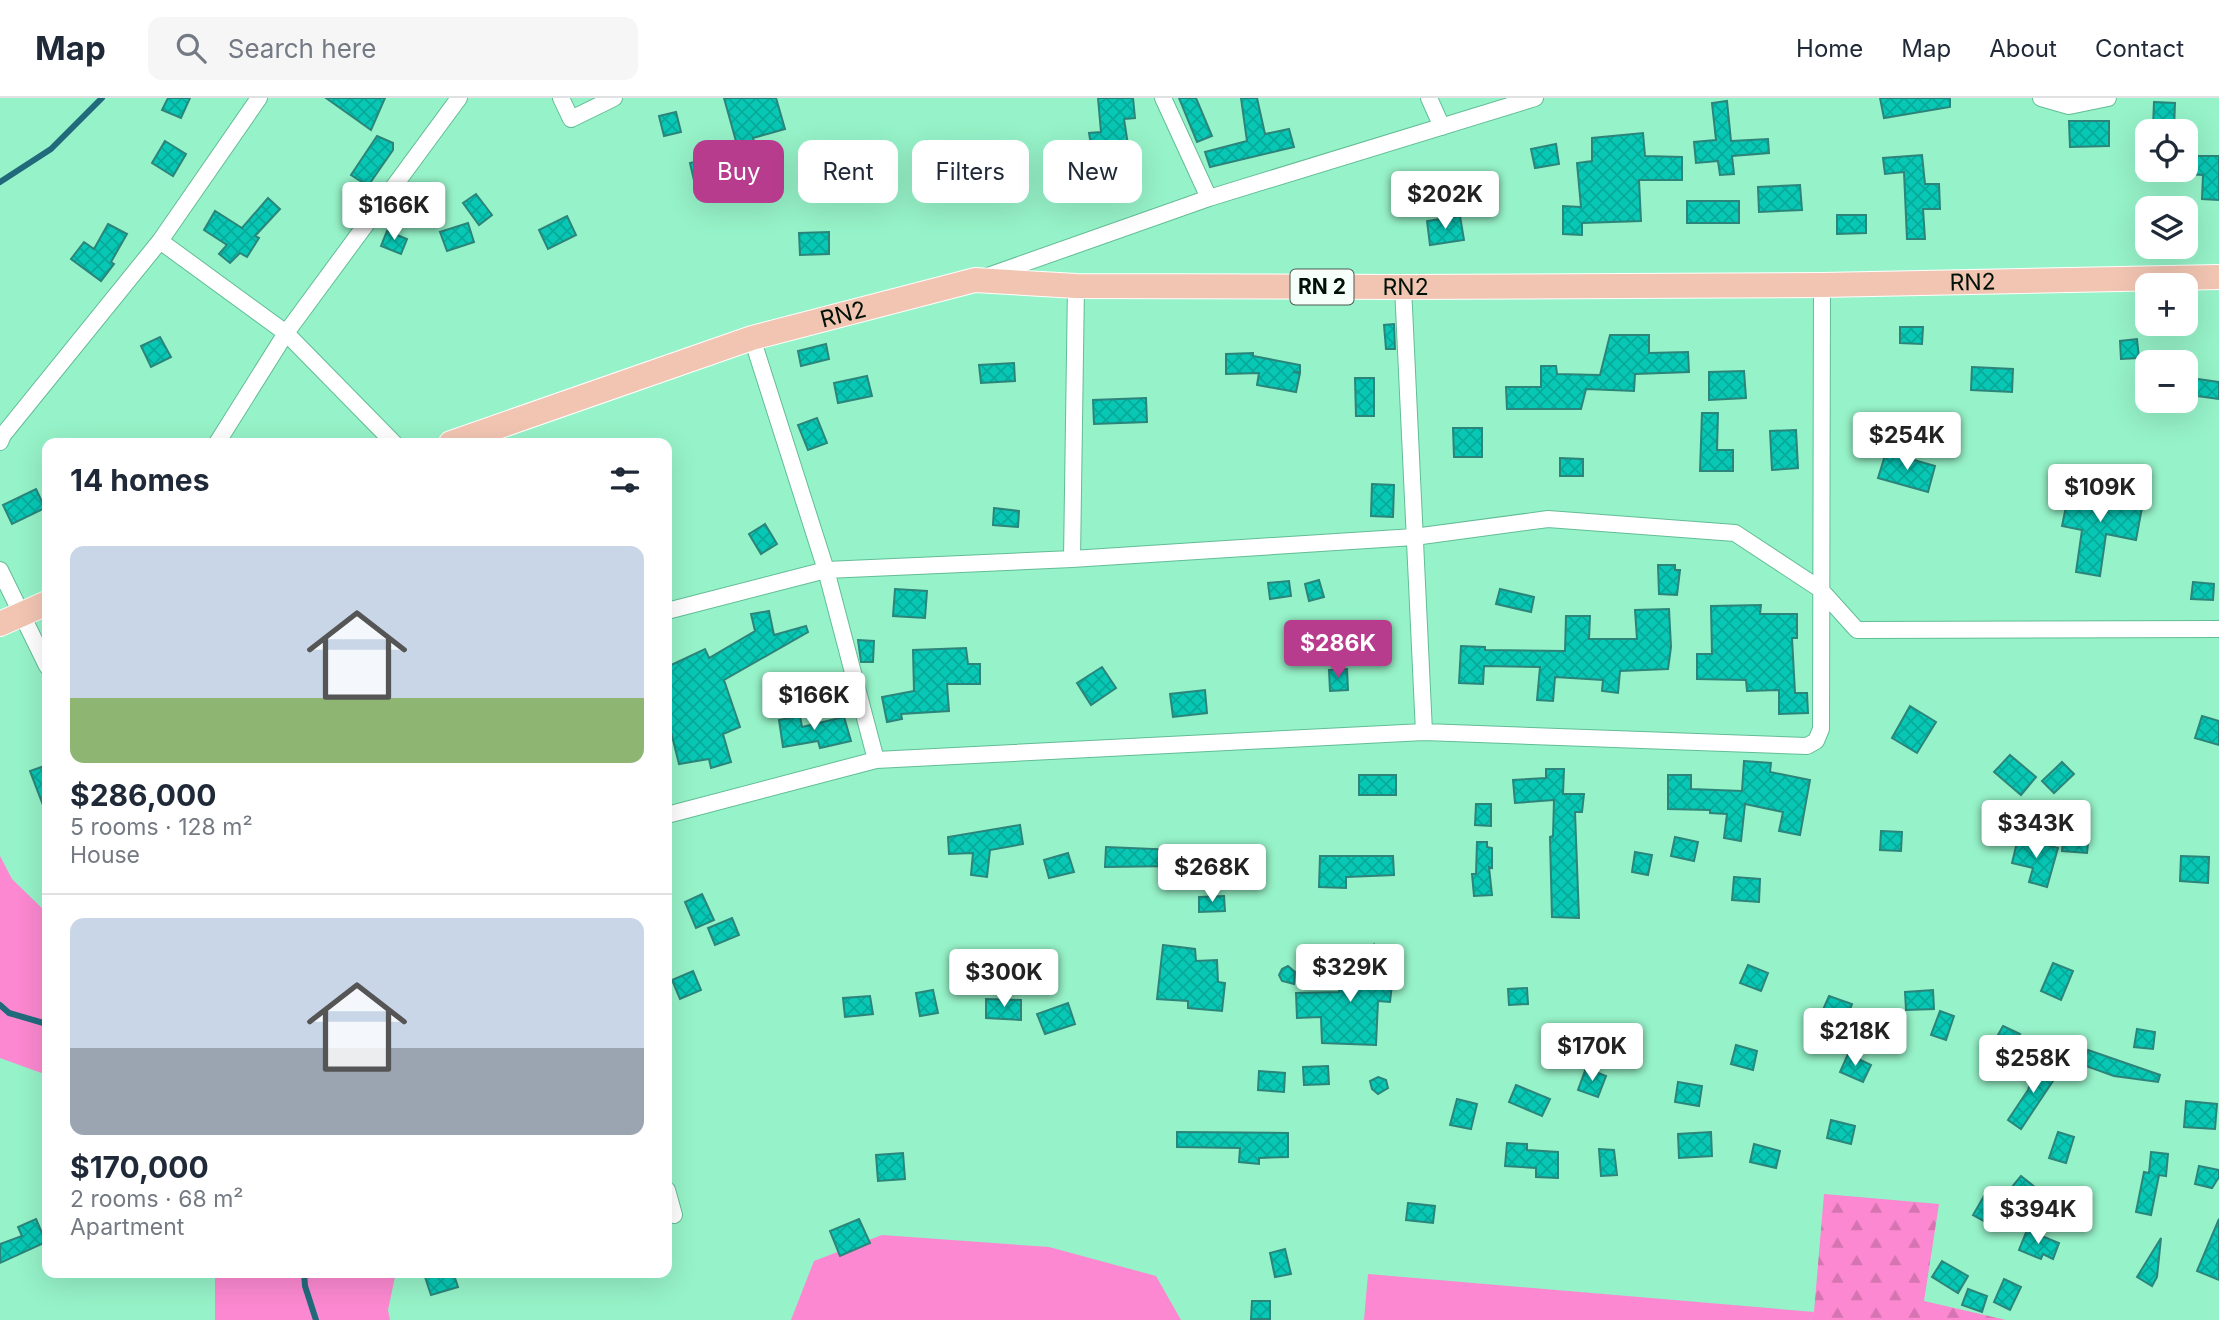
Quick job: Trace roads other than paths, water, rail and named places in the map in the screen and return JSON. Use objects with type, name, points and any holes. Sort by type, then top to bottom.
[{"type":"main road","name":"RN2","points":[[465,438],[752,338],[975,280],[1076,286],[1404,287],[1822,285],[2219,276]]},
{"type":"main road","points":[[0,624],[42,605]]},
{"type":"street","points":[[0,442],[160,241],[259,98]]},
{"type":"street","points":[[220,438],[286,332],[459,98]]},
{"type":"street","points":[[561,98],[571,119],[614,98]]},
{"type":"street","points":[[1163,98],[1209,198]]},
{"type":"street","points":[[1429,98],[1442,127]]},
{"type":"street","points":[[975,280],[1209,198],[1535,98]]},
{"type":"street","points":[[2041,98],[2069,106],[2108,98]]},
{"type":"street","points":[[160,241],[286,332],[389,438]]},
{"type":"street","points":[[672,815],[876,760],[1424,732],[1807,746],[1816,741],[1821,729],[1822,285]]},
{"type":"street","points":[[1072,559],[1076,286]]},
{"type":"street","points":[[1404,287],[1424,732]]},
{"type":"street","points":[[752,338],[826,570],[876,760]]},
{"type":"street","points":[[672,610],[826,570],[1072,559],[1414,537],[1548,519],[1735,533],[1820,589],[1857,630],[2219,629]]},
{"type":"street","points":[[0,570],[42,655]]},
{"type":"street","points":[[672,1207],[674,1214]]},
{"type":"waterway","points":[[0,182],[51,149],[102,98]]},
{"type":"waterway","points":[[0,1005],[9,1013],[42,1023]]},
{"type":"waterway","points":[[304,1278],[316,1320]]}]
